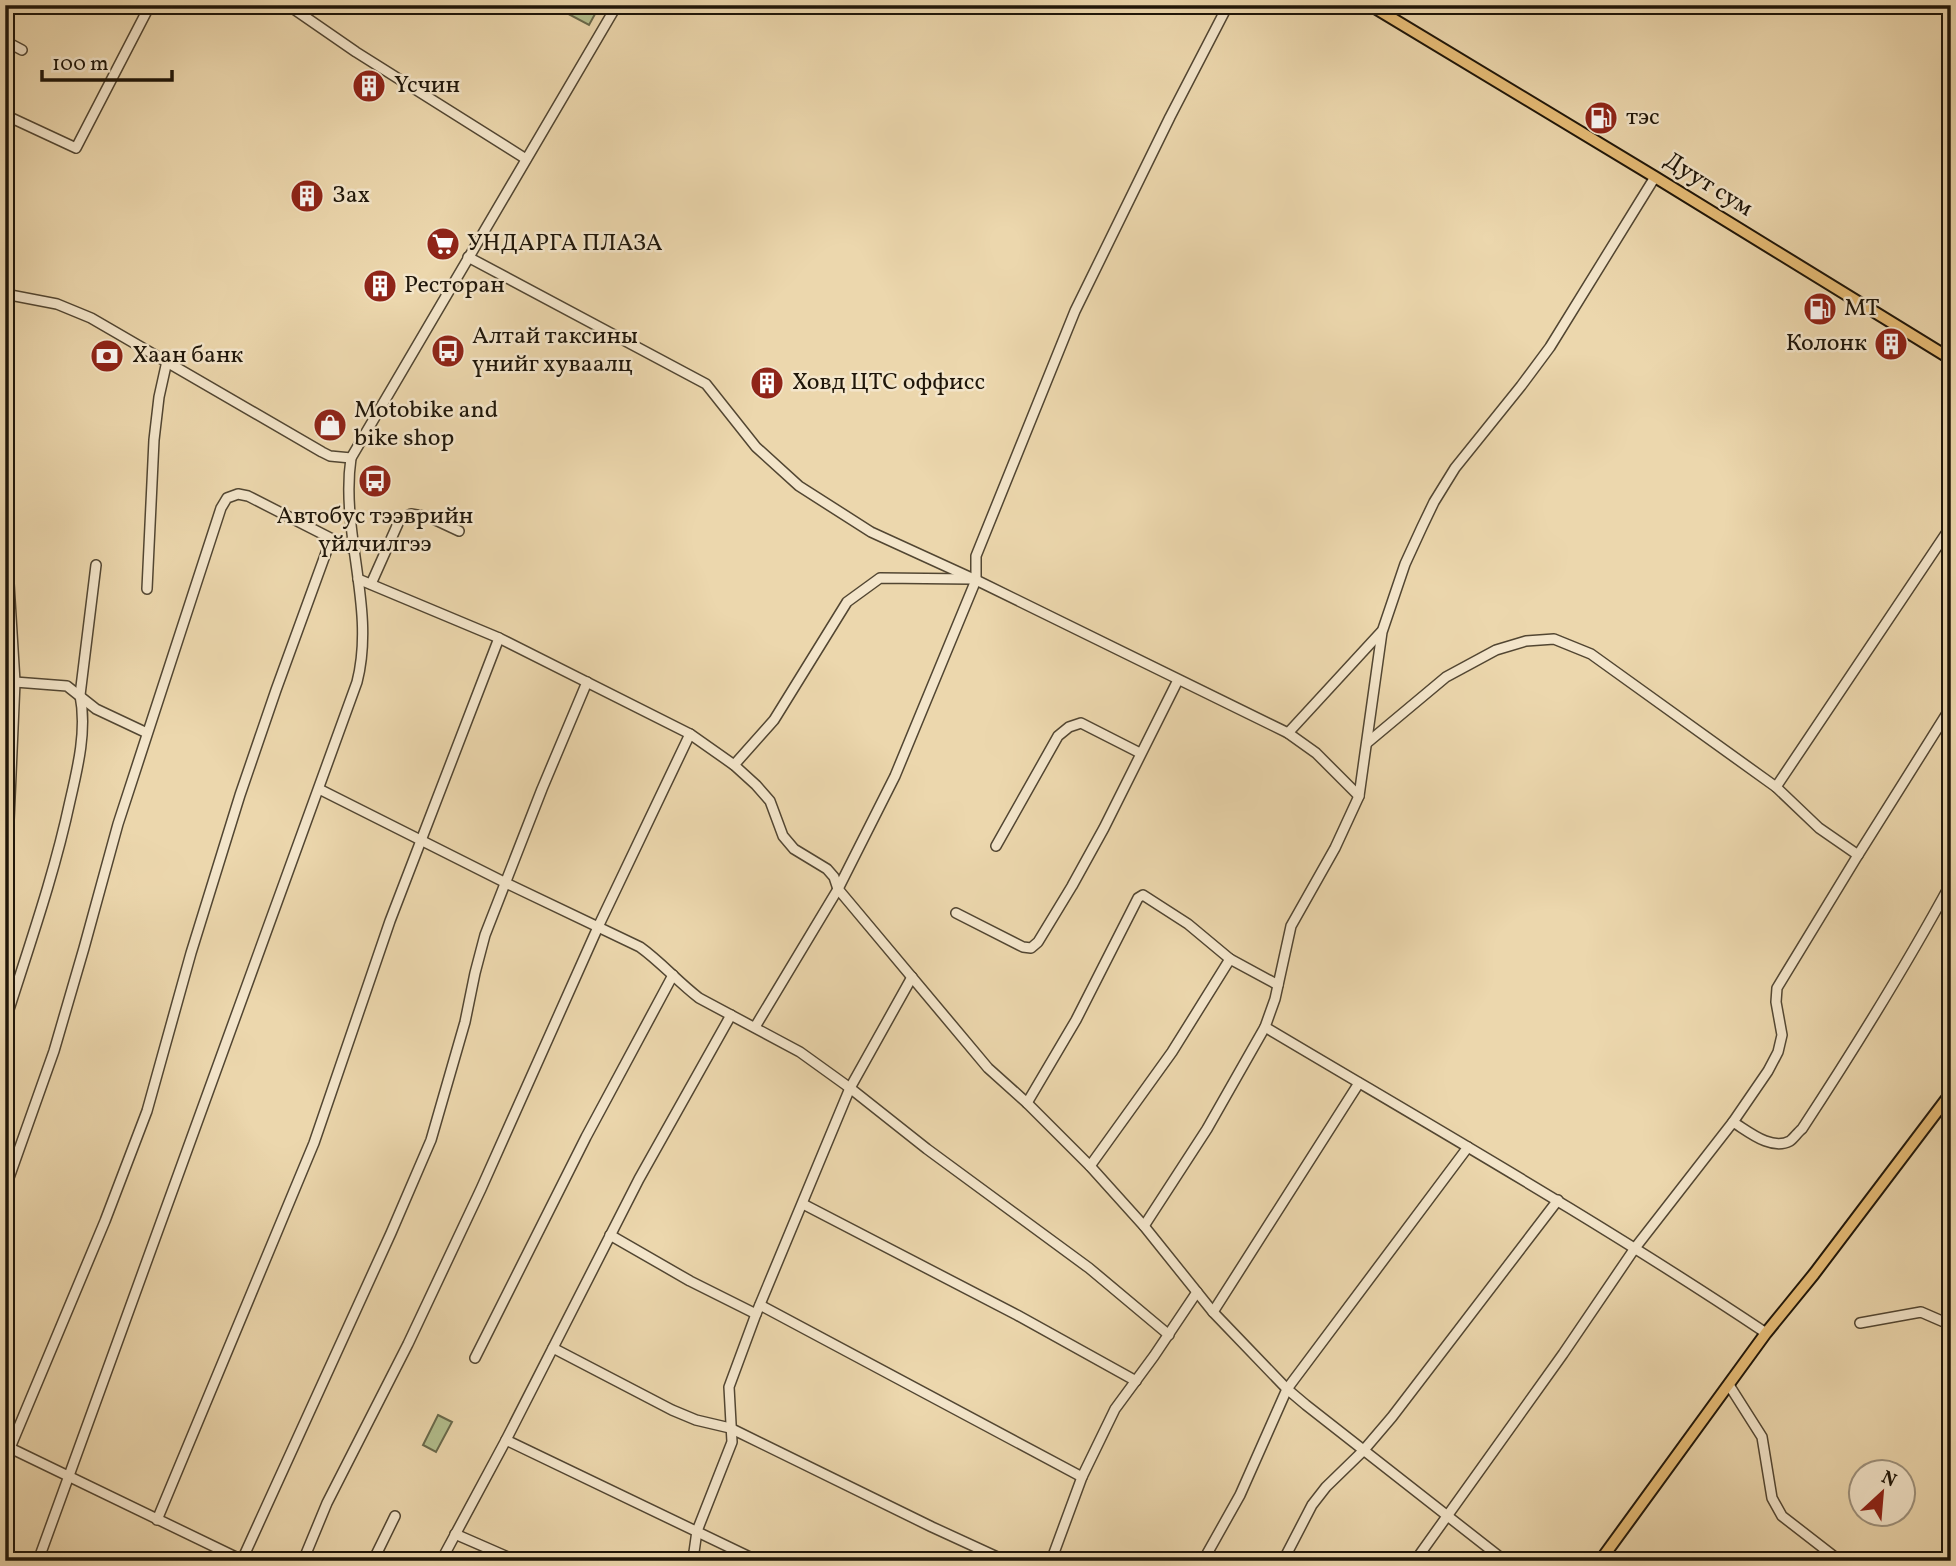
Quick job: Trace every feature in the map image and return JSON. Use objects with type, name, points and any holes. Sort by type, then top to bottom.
[{"type":"main road","name":"Дуут сум","points":[[1376,7],[1951,359]]},
{"type":"main road","points":[[1600,1561],[1766,1333],[1951,1093]]},
{"type":"street","points":[[5,115],[76,148],[150,5]]},
{"type":"street","points":[[288,5],[356,52],[526,159]]},
{"type":"street","points":[[38,1561],[356,682],[362,659],[363,632],[348,497],[351,458],[617,5]]},
{"type":"street","points":[[755,1027],[838,889],[895,776],[976,580],[976,556],[1075,311],[1228,5]]},
{"type":"street","points":[[5,41],[22,50]]},
{"type":"street","points":[[1144,1226],[1207,1129],[1265,1027],[1275,999],[1291,926],[1335,848],[1359,796],[1382,632],[1405,564],[1434,502],[1455,468],[1550,347],[1655,177]]},
{"type":"street","points":[[468,257],[706,384],[756,447],[799,486],[871,532],[976,580],[1288,733],[1316,753],[1359,796]]},
{"type":"street","points":[[5,294],[39,299],[91,318],[321,452],[330,456],[351,458]]},
{"type":"street","points":[[147,589],[154,440],[167,361]]},
{"type":"street","points":[[5,1189],[54,1051],[118,824],[221,508],[227,498],[239,494],[248,496],[354,550]]},
{"type":"street","points":[[371,584],[400,519],[411,514],[429,517],[459,531]]},
{"type":"street","points":[[5,518],[15,682],[8,843],[5,851]]},
{"type":"street","points":[[1776,787],[1951,526]]},
{"type":"street","points":[[331,539],[240,795],[191,953],[147,1111],[105,1221],[8,1447],[243,1560],[431,1140],[465,1022],[485,935],[587,682]]},
{"type":"street","points":[[5,1022],[61,844],[77,772],[83,712],[80,695],[96,565]]},
{"type":"street","points":[[734,765],[774,720],[846,603],[880,578],[976,580]]},
{"type":"street","points":[[358,579],[499,638],[690,734],[734,765],[770,801],[783,836],[794,849],[827,869],[834,877],[838,889],[988,1068],[1090,1166],[1144,1226],[1213,1312],[1287,1389],[1505,1561]]},
{"type":"street","points":[[1288,733],[1382,632]]},
{"type":"street","points":[[157,1520],[314,1143],[419,840],[499,638]]},
{"type":"street","points":[[1367,743],[1446,677],[1496,650],[1526,641],[1555,639],[1591,654],[1776,787],[1819,828],[1858,855]]},
{"type":"street","points":[[956,913],[1023,947],[1031,948],[1038,942],[1104,828],[1178,680]]},
{"type":"street","points":[[15,682],[67,686],[96,709],[147,733]]},
{"type":"street","points":[[1415,1561],[1635,1248],[1733,1122],[1768,1070],[1778,1052],[1782,1035],[1776,1002],[1777,988],[1951,707]]},
{"type":"street","points":[[996,846],[1043,760],[1058,736],[1069,727],[1081,723],[1140,753]]},
{"type":"street","points":[[303,1561],[327,1503],[408,1344],[481,1189],[598,927],[690,734]]},
{"type":"street","points":[[319,789],[640,947],[656,958],[684,987],[699,998],[800,1052],[850,1088],[927,1149],[1089,1268],[1169,1335]]},
{"type":"street","points":[[1733,1122],[1776,1144],[1790,1140],[1802,1129],[1871,1024],[1951,883]]},
{"type":"street","points":[[1027,1103],[1076,1020],[1138,898],[1143,895],[1188,924],[1230,959],[1278,985]]},
{"type":"street","points":[[1090,1166],[1172,1052],[1230,959]]},
{"type":"street","points":[[475,1358],[586,1138],[673,975]]},
{"type":"street","points":[[690,1561],[697,1531],[732,1442],[729,1387],[756,1314],[850,1088],[912,978]]},
{"type":"street","points":[[441,1561],[639,1179],[731,1015]]},
{"type":"street","points":[[1265,1027],[1558,1200],[1766,1333]]},
{"type":"street","points":[[1213,1312],[1359,1083]]},
{"type":"street","points":[[1203,1561],[1240,1495],[1287,1389],[1468,1147]]},
{"type":"street","points":[[1283,1561],[1312,1505],[1326,1486],[1363,1451],[1558,1200]]},
{"type":"street","points":[[803,1204],[1136,1381]]},
{"type":"street","points":[[610,1235],[756,1314]]},
{"type":"street","points":[[1051,1561],[1082,1477],[1115,1409],[1169,1335],[1196,1292]]},
{"type":"street","points":[[760,1305],[1082,1477]]},
{"type":"street","points":[[1860,1323],[1921,1311],[1951,1325]]},
{"type":"street","points":[[553,1348],[672,1410],[696,1420],[730,1428],[993,1558],[1006,1561]]},
{"type":"street","points":[[1729,1385],[1762,1437],[1772,1498],[1782,1516],[1840,1561]]},
{"type":"street","points":[[506,1440],[758,1561]]},
{"type":"street","points":[[373,1561],[395,1516]]},
{"type":"street","points":[[455,1534],[517,1561]]},
{"type":"green space","points":[[561,5],[600,5],[589,25],[559,9]]},
{"type":"green space","points":[[438,1415],[452,1422],[436,1452],[423,1445]]},
{"type":"place","name":"Үсчин","points":[[369,86]]},
{"type":"place","name":"тэс","points":[[1601,118]]},
{"type":"place","name":"Зах","points":[[307,196]]},
{"type":"place","name":"УНДАРГА ПЛАЗА","points":[[443,244]]},
{"type":"place","name":"Ресторан","points":[[380,286]]},
{"type":"place","name":"MT","points":[[1820,309]]},
{"type":"place","name":"Колонк","points":[[1891,344]]},
{"type":"place","name":"Алтай таксины үнийг хуваалц","points":[[448,351]]},
{"type":"place","name":"Хаан банк","points":[[107,356]]},
{"type":"place","name":"Ховд ЦТС оффисс","points":[[767,383]]},
{"type":"place","name":"Motobike and bike shop","points":[[330,425]]},
{"type":"place","name":"Автобус тээврийн үйлчилгээ","points":[[375,481]]}]
